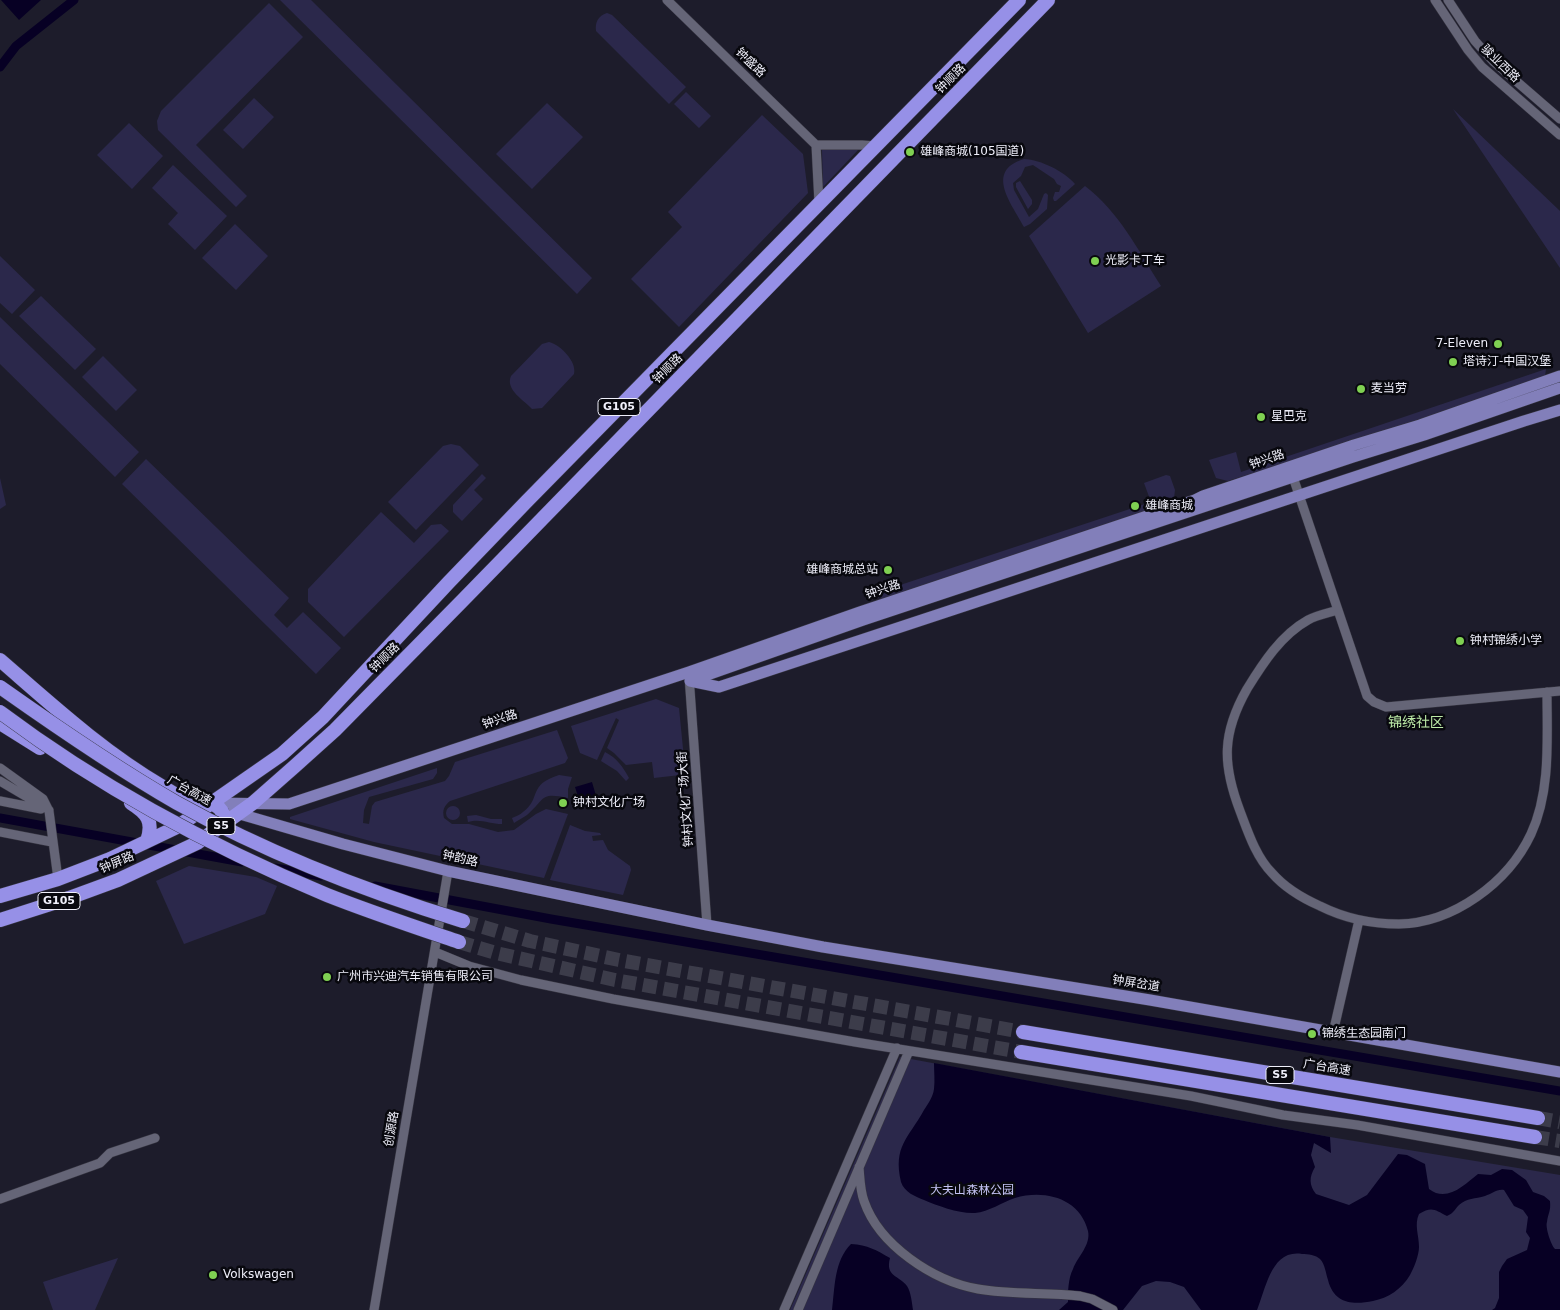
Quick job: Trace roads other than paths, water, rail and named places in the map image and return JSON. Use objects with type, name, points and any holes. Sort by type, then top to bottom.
[{"type":"highway","name":"钟顺路","points":[[211,803],[282,754],[323,717],[449,582],[1019,0]]},
{"type":"highway","name":"钟顺路","points":[[237,814],[336,730],[1048,0]]},
{"type":"highway","points":[[449,582],[464,599]]},
{"type":"highway","points":[[0,660],[99,744],[132,768],[187,801],[211,803],[222,810],[224,818],[222,825]]},
{"type":"highway","name":"广台高速","points":[[0,687],[81,743],[159,792],[230,831],[280,854],[347,881],[463,922]]},
{"type":"highway","name":"S5","points":[[0,712],[94,776],[159,814],[210,840],[327,895],[459,942]]},
{"type":"highway","points":[[0,723],[143,812],[150,826],[148,841]]},
{"type":"highway","name":"钟屏路","points":[[0,896],[110,859],[177,827],[211,803]]},
{"type":"highway","name":"钟屏路","points":[[0,920],[118,880],[197,842],[237,814]]},
{"type":"highway","name":"广台高速","points":[[1023,1032],[1538,1118]]},
{"type":"highway","name":"S5","points":[[1021,1052],[1535,1137]]},
{"type":"main road","name":"钟兴路","points":[[689,676],[860,612],[1354,445],[1420,425],[1560,376]]},
{"type":"main road","name":"钟兴路","points":[[211,803],[288,804],[863,620],[1424,435],[1560,388]]},
{"type":"main road","points":[[1516,403],[1524,421]]},
{"type":"main road","points":[[689,676],[718,687],[1560,410]]},
{"type":"main road","name":"钟韵路","points":[[211,803],[237,814],[447,876],[707,925]]},
{"type":"main road","name":"钟屏岔道","points":[[707,925],[823,947],[1140,999],[1560,1072]]},
{"type":"street","name":"钟盛路","points":[[667,0],[816,145]]},
{"type":"street","name":"骏业西路","points":[[1435,0],[1468,50],[1482,67],[1560,135]]},
{"type":"street","name":"骏业西路","points":[[1448,0],[1475,41],[1493,61],[1560,118]]},
{"type":"street","points":[[819,203],[816,145],[876,146]]},
{"type":"street","points":[[1293,477],[1367,696],[1374,702],[1386,707],[1560,691]]},
{"type":"street","points":[[1338,610],[1309,620],[1287,636],[1270,653],[1234,714],[1229,730],[1227,747],[1231,782],[1246,826],[1261,858],[1271,873],[1284,886],[1330,911],[1359,920],[1400,924],[1440,915],[1485,892],[1518,856],[1531,834],[1540,809],[1546,766],[1547,692]]},
{"type":"street","name":"钟村文化广场大街","points":[[689,676],[707,925]]},
{"type":"street","points":[[0,768],[43,799],[49,810],[58,878]]},
{"type":"street","points":[[0,781],[49,810]]},
{"type":"street","points":[[0,802],[49,810]]},
{"type":"street","points":[[0,832],[52,837]]},
{"type":"street","name":"创源路","points":[[374,1310],[447,876]]},
{"type":"street","points":[[1333,1033],[1359,920]]},
{"type":"street","points":[[435,952],[486,971],[612,1000],[909,1051],[1191,1096],[1283,1115],[1357,1125],[1560,1161]]},
{"type":"street","points":[[784,1310],[897,1048]]},
{"type":"street","points":[[798,1310],[909,1051]]},
{"type":"street","points":[[0,1199],[100,1163],[110,1153],[155,1138]]},
{"type":"street","points":[[859,1167],[864,1200],[870,1215],[894,1245],[922,1266],[966,1286],[1005,1292],[1080,1296],[1092,1299],[1113,1310]]},
{"type":"waterway","points":[[0,67],[16,46],[74,0]]},
{"type":"waterway","points":[[0,818],[242,862]]},
{"type":"waterway","points":[[275,868],[321,876]]},
{"type":"waterway","points":[[375,886],[551,919],[1560,1091]]},
{"type":"tunnel","points":[[463,921],[530,941],[619,960],[1023,1032]]},
{"type":"tunnel","points":[[459,942],[496,953],[615,980],[1021,1052]]},
{"type":"tunnel","points":[[1538,1118],[1560,1122]]},
{"type":"tunnel","points":[[1535,1137],[1560,1141]]},
{"type":"place","name":"雄峰商城(105国道)","points":[[910,152]]},
{"type":"place","name":"光影卡丁车","points":[[1095,261]]},
{"type":"place","name":"7-Eleven","points":[[1498,344]]},
{"type":"place","name":"塔诗汀-中国汉堡","points":[[1453,362]]},
{"type":"place","name":"麦当劳","points":[[1361,389]]},
{"type":"place","name":"星巴克","points":[[1261,417]]},
{"type":"place","name":"雄峰商城","points":[[1135,506]]},
{"type":"place","name":"雄峰商城总站","points":[[888,570]]},
{"type":"place","name":"钟村锦绣小学","points":[[1460,641]]},
{"type":"place","name":"钟村文化广场","points":[[563,803]]},
{"type":"place","name":"广州市兴迪汽车销售有限公司","points":[[327,977]]},
{"type":"place","name":"锦绣生态园南门","points":[[1312,1034]]},
{"type":"place","name":"Volkswagen","points":[[213,1275]]},
{"type":"district","name":"锦绣社区","points":[[1416,723]]},
{"type":"park label","name":"大夫山森林公园","points":[[972,1191]]}]
